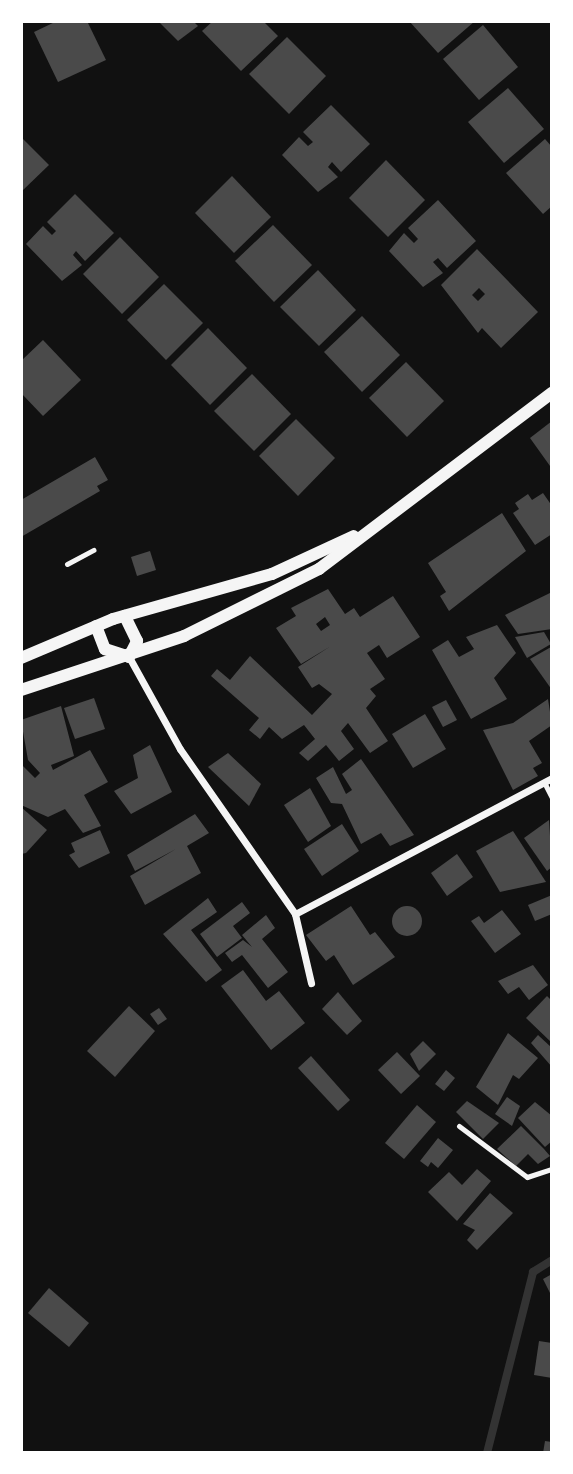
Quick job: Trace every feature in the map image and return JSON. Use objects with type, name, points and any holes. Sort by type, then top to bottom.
[{"type":"street","points":[[21,690],[129,657],[256,604],[318,569],[552,393]]},
{"type":"street","points":[[21,658],[125,616],[272,574],[377,526]]},
{"type":"street","points":[[125,616],[137,641],[129,657]]},
{"type":"street","points":[[96,626],[106,649],[129,657],[180,749],[295,915],[311,983]]},
{"type":"street","points":[[295,915],[552,778]]},
{"type":"lane","points":[[67,564],[93,550]]},
{"type":"lane","points":[[545,784],[552,798]]},
{"type":"lane","points":[[459,1126],[527,1177],[552,1169]]},
{"type":"building","points":[[57,21],[87,21],[106,60],[58,82],[34,32]]},
{"type":"building","points":[[158,21],[193,21],[198,26],[178,41]]},
{"type":"building","points":[[213,21],[263,21],[278,36],[241,71],[202,31]]},
{"type":"building","points":[[409,21],[475,21],[438,53]]},
{"type":"building","points":[[483,25],[518,67],[479,100],[443,59]]},
{"type":"building","points":[[287,37],[326,76],[289,114],[249,74]]},
{"type":"building","points":[[508,88],[544,129],[504,163],[468,122]]},
{"type":"building","points":[[331,105],[370,144],[341,172],[332,162],[328,167],[338,177],[318,192],[282,155],[299,137],[308,146],[313,142],[303,132]]},
{"type":"building","points":[[21,137],[49,165],[21,192]]},
{"type":"building","points":[[545,139],[552,147],[552,206],[543,214],[506,173]]},
{"type":"building","points":[[386,160],[425,200],[388,237],[349,198]]},
{"type":"building","points":[[232,176],[271,217],[234,253],[195,213]]},
{"type":"building","points":[[75,194],[114,233],[85,261],[76,251],[73,255],[82,265],[62,281],[26,244],[43,226],[52,235],[56,231],[47,222]]},
{"type":"building","points":[[438,200],[476,241],[447,268],[438,258],[433,262],[443,273],[423,287],[389,251],[404,233],[414,243],[418,239],[408,228]]},
{"type":"building","points":[[273,225],[312,265],[274,302],[235,261]]},
{"type":"building","points":[[120,237],[159,277],[122,314],[83,274]]},
{"type":"building","points":[[477,249],[538,312],[501,348],[482,328],[478,333],[441,285]],"holes":[[[479,288],[485,294],[478,301],[472,295]]]},
{"type":"building","points":[[318,270],[356,310],[319,346],[280,307]]},
{"type":"building","points":[[164,284],[203,323],[166,360],[127,320]]},
{"type":"building","points":[[362,316],[400,355],[362,392],[324,352]]},
{"type":"building","points":[[208,328],[247,368],[210,405],[171,365]]},
{"type":"building","points":[[43,340],[81,380],[43,416],[21,393],[21,361]]},
{"type":"building","points":[[406,362],[444,401],[407,437],[369,398]]},
{"type":"building","points":[[252,374],[291,414],[254,451],[214,411]]},
{"type":"building","points":[[296,419],[335,458],[298,496],[259,456]]},
{"type":"building","points":[[552,421],[552,465],[550,466],[530,438]]},
{"type":"building","points":[[95,457],[108,480],[97,486],[100,491],[21,537],[21,500]]},
{"type":"building","points":[[543,493],[552,506],[552,534],[535,545],[513,513],[519,509],[515,503],[528,494],[532,500]]},
{"type":"building","points":[[502,513],[526,551],[449,611],[440,596],[446,592],[428,563]]},
{"type":"building","points":[[150,551],[156,570],[137,576],[131,557]]},
{"type":"building","points":[[328,589],[345,614],[354,608],[360,617],[393,596],[420,637],[387,658],[379,645],[367,653],[385,679],[370,689],[376,696],[366,708],[388,741],[370,753],[348,723],[341,731],[354,749],[339,761],[326,745],[308,761],[299,753],[315,739],[304,725],[282,739],[269,727],[260,739],[249,730],[259,718],[211,676],[217,669],[230,680],[250,656],[312,715],[332,694],[319,684],[312,688],[298,667],[331,646],[301,664],[276,628],[296,616],[291,608]],"holes":[[[325,617],[330,625],[321,631],[316,624]]]},
{"type":"building","points":[[552,592],[552,629],[518,634],[505,615]]},
{"type":"building","points":[[497,625],[516,653],[494,678],[507,699],[471,719],[432,650],[448,640],[459,657],[474,649],[466,637]]},
{"type":"building","points":[[544,632],[551,644],[527,658],[515,637]]},
{"type":"building","points":[[551,647],[552,650],[552,690],[530,659]]},
{"type":"building","points":[[94,698],[105,729],[75,739],[64,708]]},
{"type":"building","points":[[548,699],[552,725],[529,741],[542,763],[533,768],[538,776],[513,790],[483,730],[513,723]]},
{"type":"building","points":[[446,700],[457,720],[443,727],[432,707]]},
{"type":"building","points":[[61,706],[74,756],[51,765],[53,770],[90,750],[108,782],[84,795],[101,826],[83,833],[65,809],[48,817],[21,805],[21,764],[35,778],[40,773],[28,760],[21,720]]},
{"type":"building","points":[[425,714],[446,749],[413,768],[392,734]]},
{"type":"building","points":[[150,745],[172,792],[131,814],[114,791],[138,778],[133,755]]},
{"type":"building","points":[[228,753],[261,784],[249,806],[208,767]]},
{"type":"building","points":[[361,759],[414,835],[390,846],[381,833],[361,844],[342,804],[331,803],[316,778],[333,767],[346,794],[352,790],[342,774]]},
{"type":"building","points":[[310,788],[331,826],[308,842],[284,805]]},
{"type":"building","points":[[21,807],[47,830],[26,853],[21,854]]},
{"type":"building","points":[[195,814],[209,833],[187,846],[201,873],[145,905],[130,876],[176,849],[135,871],[127,855]]},
{"type":"building","points":[[549,820],[552,867],[547,871],[524,838]]},
{"type":"building","points":[[342,824],[359,851],[322,876],[304,849]]},
{"type":"building","points":[[100,830],[110,853],[79,868],[69,855],[75,852],[71,843]]},
{"type":"building","points":[[513,831],[546,882],[500,892],[476,851]]},
{"type":"building","points":[[457,854],[473,877],[447,896],[431,873]]},
{"type":"building","points":[[552,895],[552,914],[535,921],[528,905]]},
{"type":"building","points":[[208,898],[217,912],[191,930],[222,970],[206,982],[163,934]]},
{"type":"building","points":[[242,902],[250,913],[233,926],[242,938],[217,957],[200,934]]},
{"type":"building","points":[[351,906],[370,935],[375,932],[395,957],[353,985],[334,955],[326,961],[306,935]]},
{"type":"building","points":[[407,906],[418,910],[422,921],[418,932],[407,936],[396,932],[392,921],[396,910]]},
{"type":"building","points":[[502,910],[521,934],[495,953],[471,921],[479,916],[484,923]]},
{"type":"building","points":[[266,915],[275,928],[262,939],[288,972],[268,988],[242,955],[232,962],[225,953],[243,940],[252,947],[242,935]]},
{"type":"building","points":[[533,965],[548,985],[529,1000],[519,987],[508,994],[498,981]]},
{"type":"building","points":[[243,970],[266,1001],[279,991],[305,1023],[271,1050],[221,986]]},
{"type":"building","points":[[338,992],[362,1021],[347,1035],[322,1009]]},
{"type":"building","points":[[547,996],[552,1001],[552,1043],[526,1018]]},
{"type":"building","points":[[129,1006],[155,1031],[115,1077],[87,1051]]},
{"type":"building","points":[[159,1008],[167,1019],[158,1025],[150,1014]]},
{"type":"building","points":[[508,1033],[538,1058],[519,1079],[513,1075],[498,1105],[476,1087]]},
{"type":"building","points":[[538,1035],[552,1048],[552,1067],[531,1043]]},
{"type":"building","points":[[423,1041],[436,1054],[419,1071],[410,1054]]},
{"type":"building","points":[[397,1052],[420,1076],[401,1094],[378,1070]]},
{"type":"building","points":[[311,1056],[350,1100],[338,1111],[298,1068]]},
{"type":"building","points":[[446,1070],[455,1078],[444,1091],[435,1084]]},
{"type":"building","points":[[507,1097],[520,1106],[512,1126],[495,1114]]},
{"type":"building","points":[[467,1101],[499,1123],[483,1139],[456,1112]]},
{"type":"building","points":[[535,1102],[552,1116],[552,1141],[545,1147],[518,1118]]},
{"type":"building","points":[[417,1105],[436,1122],[404,1159],[385,1143]]},
{"type":"building","points":[[521,1126],[550,1156],[538,1164],[528,1154],[516,1166],[497,1149]]},
{"type":"building","points":[[438,1138],[453,1150],[438,1168],[431,1162],[428,1167],[420,1161]]},
{"type":"building","points":[[477,1169],[491,1181],[457,1221],[428,1192],[449,1172],[462,1185]]},
{"type":"building","points":[[490,1193],[513,1213],[477,1250],[467,1240],[475,1230],[463,1224]]},
{"type":"building","points":[[552,1274],[552,1297],[543,1279]]},
{"type":"building","points":[[49,1288],[89,1323],[69,1347],[28,1313]]},
{"type":"building","points":[[539,1341],[552,1343],[552,1378],[534,1375]]},
{"type":"building","points":[[545,1441],[552,1442],[552,1453],[543,1453]]},
{"type":"waterway","points":[[487,1453],[533,1272],[552,1260]]}]
